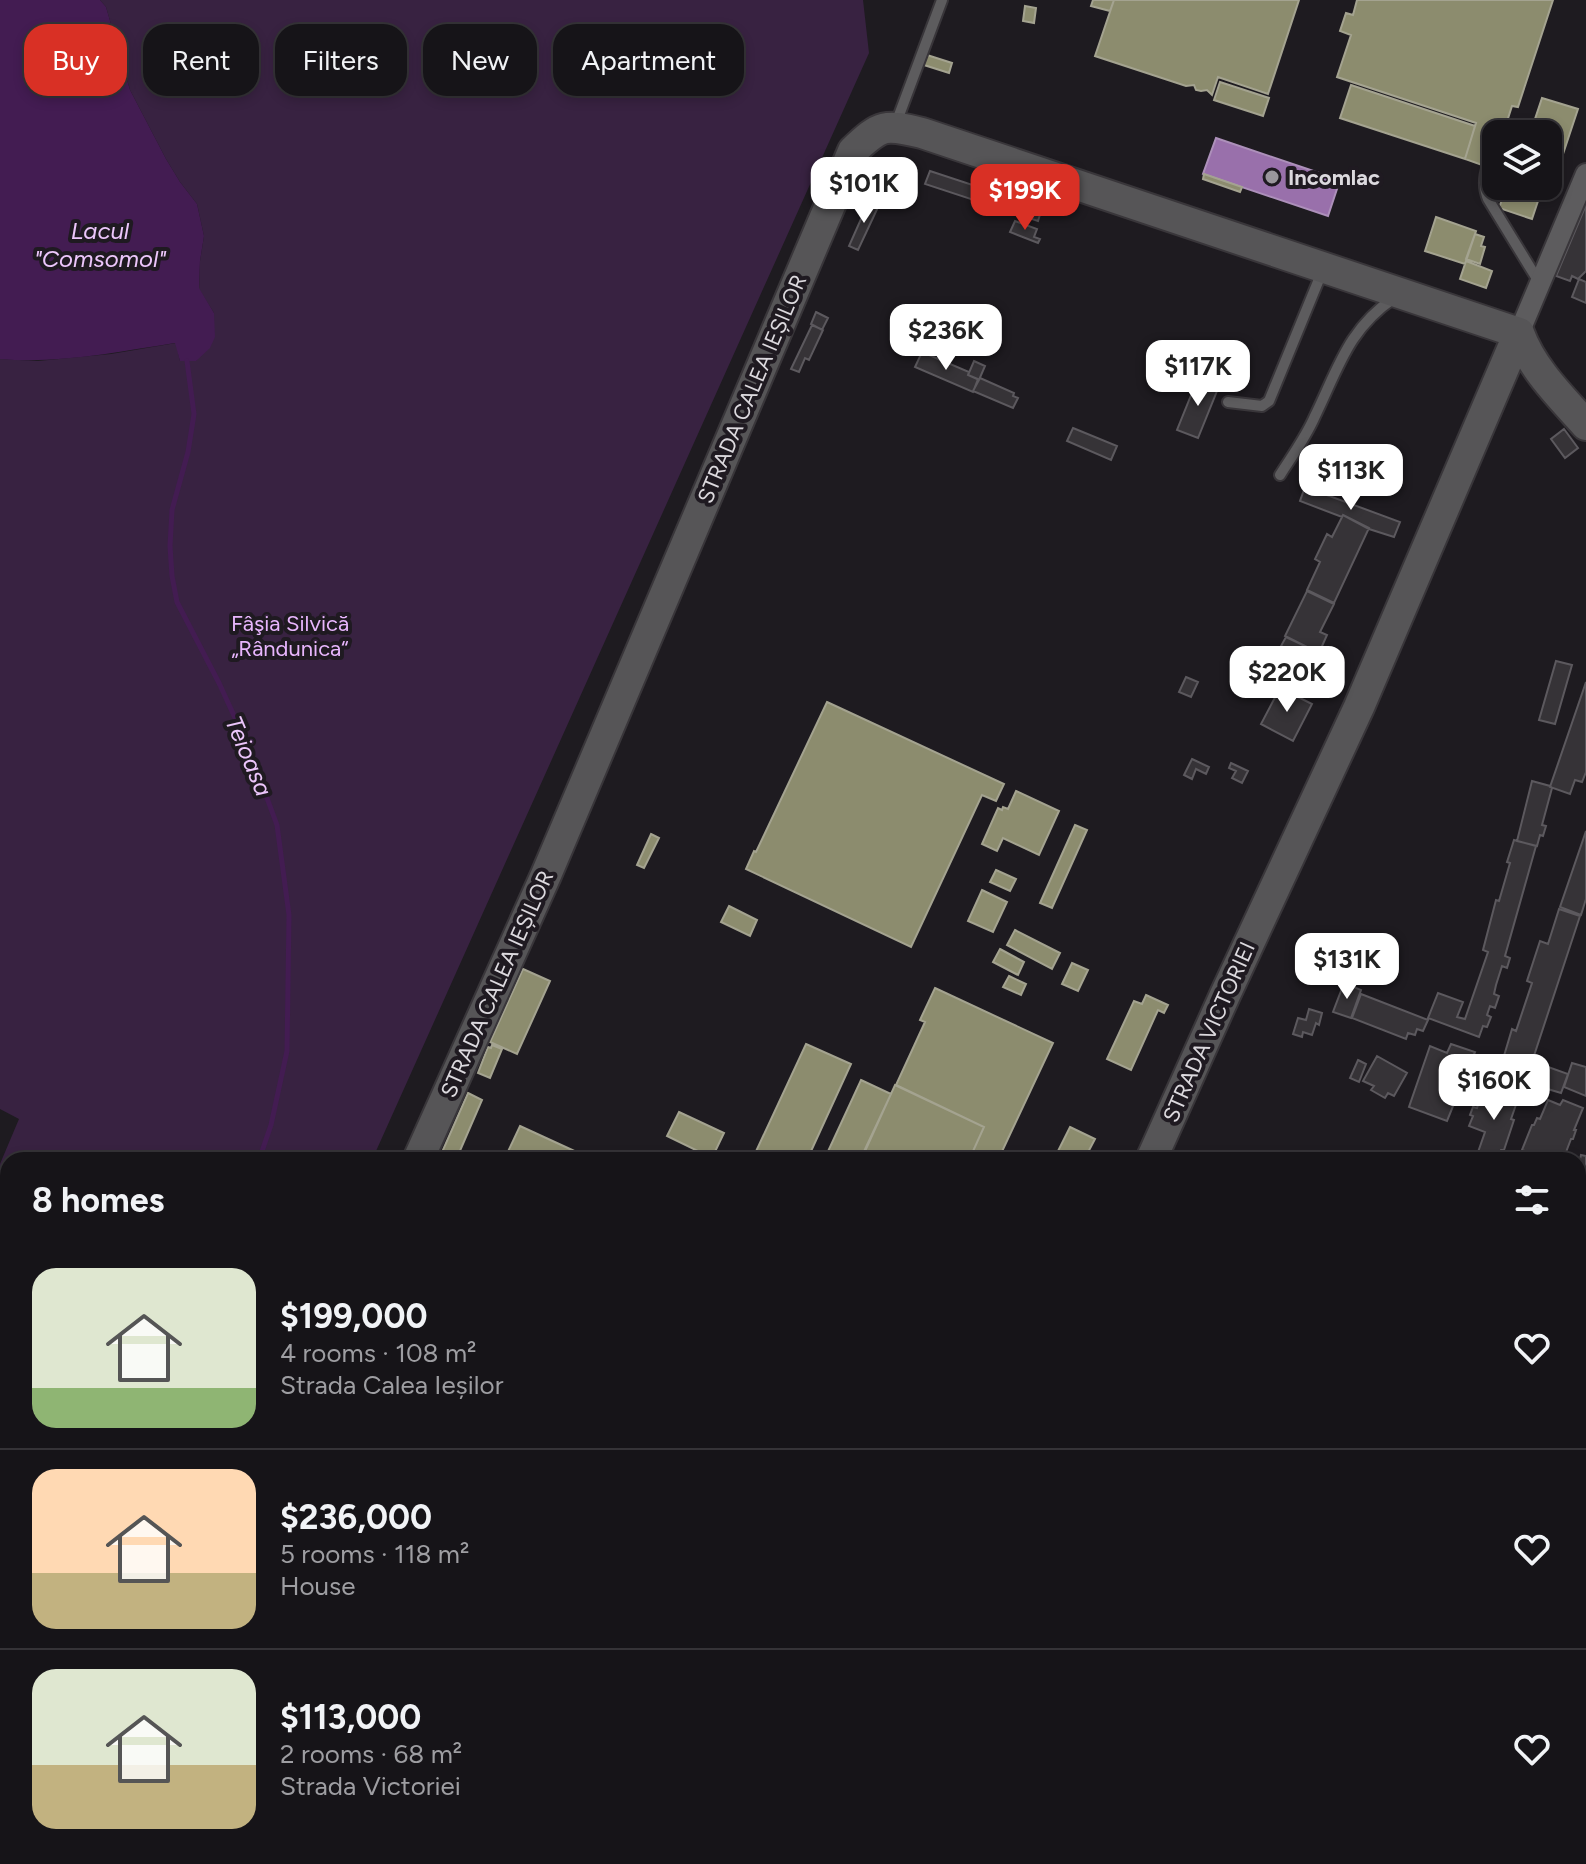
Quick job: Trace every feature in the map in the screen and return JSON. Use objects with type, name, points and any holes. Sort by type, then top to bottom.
[{"type":"street","points":[[895,126],[951,142],[1519,333]]},
{"type":"street","name":"STRADA CALEA IEȘILOR","points":[[422,1152],[546,875],[853,151],[873,132],[895,126]]},
{"type":"street","points":[[1586,174],[1519,333],[1542,375],[1586,425]]},
{"type":"street","name":"STRADA VICTORIEI","points":[[1155,1152],[1359,707],[1519,333]]},
{"type":"lane","points":[[895,126],[942,0]]},
{"type":"lane","points":[[1489,200],[1539,282]]},
{"type":"lane","points":[[1228,402],[1262,406],[1269,401],[1324,267]]},
{"type":"lane","points":[[1280,475],[1314,419],[1344,350],[1372,315],[1402,292]]},
{"type":"green space","name":"Fâşia Silvică „Rândunica“","points":[[100,0],[863,0],[869,53],[376,1152],[5,1152],[19,1119],[0,1109],[0,359],[38,361],[111,354],[176,343],[180,361],[196,361],[214,313],[199,289],[204,236],[197,204],[166,159],[130,90],[127,80],[127,24],[111,24],[106,7]]},
{"type":"water","name":"Lacul \"Comsomol\"","points":[[0,0],[100,0],[106,7],[111,24],[24,24],[24,96],[127,96],[127,80],[166,159],[197,204],[204,236],[199,288],[214,313],[215,337],[210,348],[196,361],[180,361],[175,343],[66,359],[0,359]]},
{"type":"building: Offices","name":"Incomlac","points":[[1216,138],[1340,180],[1328,216],[1203,174]]},
{"type":"building: Industry","points":[[1093,0],[1114,0],[1110,11],[1091,6]]},
{"type":"building: Industry","points":[[1114,0],[1299,0],[1268,94],[1218,77],[1212,95],[1207,90],[1196,90],[1194,85],[1186,86],[1095,56]]},
{"type":"building: Industry","points":[[1357,0],[1553,0],[1518,107],[1512,106],[1508,120],[1482,120],[1482,165],[1465,159],[1476,123],[1337,77],[1351,35],[1340,31],[1346,13],[1353,15]]},
{"type":"building: Industry","points":[[1025,6],[1036,8],[1034,23],[1023,21]]},
{"type":"building: Industry","points":[[927,55],[952,63],[949,73],[924,65]]},
{"type":"building: Industry","points":[[1220,82],[1269,98],[1263,116],[1214,100]]},
{"type":"building: Industry","points":[[1351,85],[1475,126],[1465,159],[1340,118]]},
{"type":"building: Industry","points":[[1542,98],[1578,109],[1562,157],[1562,120],[1535,120]]},
{"type":"building: Industry","points":[[1204,174],[1242,187],[1240,192],[1203,179]]},
{"type":"building: Industry","points":[[1502,200],[1538,200],[1532,219],[1499,208]]},
{"type":"building: Industry","points":[[1436,217],[1476,231],[1465,264],[1425,251]]},
{"type":"building: Industry","points":[[1475,234],[1484,237],[1481,246],[1485,247],[1480,264],[1466,259]]},
{"type":"building: Industry","points":[[1466,261],[1492,271],[1486,288],[1460,279]]},
{"type":"building: Industry","points":[[827,702],[1004,784],[996,801],[982,795],[911,947],[746,869]]},
{"type":"building: Industry","points":[[1016,791],[1059,811],[1039,855],[1003,838],[997,851],[982,844],[998,808],[1008,809]]},
{"type":"building: Industry","points":[[1075,825],[1087,830],[1052,908],[1040,903]]},
{"type":"building: Industry","points":[[651,834],[659,838],[644,868],[637,865]]},
{"type":"building: Industry","points":[[996,870],[1016,879],[1010,891],[990,882]]},
{"type":"building: Industry","points":[[982,890],[1007,902],[993,932],[968,921]]},
{"type":"building: Industry","points":[[729,906],[757,920],[750,936],[721,922]]},
{"type":"building: Industry","points":[[1015,930],[1060,953],[1052,969],[1007,945]]},
{"type":"building: Industry","points":[[1000,949],[1024,962],[1018,975],[993,962]]},
{"type":"building: Industry","points":[[1072,963],[1088,970],[1078,991],[1062,984]]},
{"type":"building: Industry","points":[[523,969],[550,981],[517,1054],[490,1042]]},
{"type":"building: Industry","points":[[1009,976],[1026,984],[1021,995],[1003,987]]},
{"type":"building: Industry","points":[[935,988],[1053,1043],[1002,1152],[973,1152],[984,1127],[896,1085],[925,1022],[920,1020]]},
{"type":"building: Industry","points":[[1146,995],[1168,1005],[1164,1013],[1158,1010],[1131,1070],[1107,1059],[1134,1001],[1142,1004]]},
{"type":"building: Industry","points":[[806,1044],[851,1064],[811,1152],[756,1152]]},
{"type":"building: Industry","points":[[492,1045],[502,1049],[490,1078],[478,1073],[488,1047]]},
{"type":"building: Industry","points":[[861,1080],[891,1094],[864,1152],[828,1152]]},
{"type":"building: Industry","points":[[895,1085],[984,1127],[973,1152],[865,1152]]},
{"type":"building: Industry","points":[[468,1093],[482,1100],[459,1152],[442,1152]]},
{"type":"building: Industry","points":[[679,1112],[724,1133],[715,1152],[700,1152],[667,1136]]},
{"type":"building: Industry","points":[[520,1126],[577,1152],[508,1152]]},
{"type":"building: Industry","points":[[1070,1127],[1095,1139],[1088,1152],[1058,1152]]},
{"type":"building: Other","points":[[930,171],[1042,208],[1038,221],[925,184]]},
{"type":"building: Other","points":[[898,181],[903,192],[882,201],[877,190]]},
{"type":"building: Other","points":[[869,201],[879,205],[858,250],[849,246]]},
{"type":"building: Other","points":[[1586,205],[1586,271],[1578,279],[1572,276],[1570,281],[1556,276]]},
{"type":"building: Other","points":[[1015,221],[1037,229],[1034,237],[1040,239],[1038,243],[1010,232]]},
{"type":"building: Other","points":[[1579,279],[1586,282],[1586,303],[1572,297]]},
{"type":"building: Other","points":[[816,312],[828,318],[822,330],[811,324]]},
{"type":"building: Other","points":[[812,325],[823,330],[809,360],[805,358],[799,372],[791,369]]},
{"type":"building: Other","points":[[922,352],[978,379],[973,392],[915,367]]},
{"type":"building: Other","points":[[974,361],[985,366],[979,380],[968,375]]},
{"type":"building: Other","points":[[980,378],[1014,393],[1013,396],[1018,398],[1013,408],[973,391]]},
{"type":"building: Other","points":[[1198,378],[1219,386],[1198,438],[1177,430]]},
{"type":"building: Other","points":[[1073,428],[1117,446],[1111,460],[1067,441]]},
{"type":"building: Other","points":[[1564,429],[1578,448],[1565,458],[1551,439]]},
{"type":"building: Other","points":[[1305,487],[1400,522],[1394,537],[1300,501]]},
{"type":"building: Other","points":[[1343,515],[1369,528],[1334,603],[1307,590],[1320,562],[1315,559],[1327,534],[1332,537]]},
{"type":"building: Other","points":[[1307,591],[1334,604],[1320,632],[1327,635],[1319,653],[1285,636]]},
{"type":"building: Other","points":[[1286,637],[1309,648],[1305,658],[1281,646]]},
{"type":"building: Other","points":[[1281,647],[1302,658],[1298,664],[1277,654]]},
{"type":"building: Other","points":[[1556,661],[1572,665],[1555,724],[1539,720]]},
{"type":"building: Other","points":[[1186,677],[1198,682],[1191,697],[1179,692]]},
{"type":"building: Other","points":[[1586,682],[1586,772],[1582,782],[1575,780],[1570,794],[1550,787]]},
{"type":"building: Other","points":[[1280,688],[1312,704],[1293,741],[1261,724]]},
{"type":"building: Other","points":[[1192,759],[1209,767],[1206,774],[1196,769],[1192,779],[1184,775]]},
{"type":"building: Other","points":[[1231,763],[1248,771],[1242,783],[1232,778],[1236,771],[1229,768]]},
{"type":"building: Other","points":[[1532,781],[1552,788],[1542,825],[1546,826],[1537,846],[1517,841]]},
{"type":"building: Other","points":[[1586,831],[1586,899],[1581,915],[1560,907]]},
{"type":"building: Other","points":[[1514,840],[1536,846],[1505,956],[1510,958],[1507,968],[1502,966],[1496,985],[1494,994],[1499,996],[1495,1008],[1490,1006],[1487,1015],[1491,1017],[1479,1037],[1428,1018],[1438,993],[1463,1002],[1457,1017],[1465,1019],[1488,952],[1483,950]]},
{"type":"building: Other","points":[[1559,909],[1580,916],[1523,1095],[1493,1085],[1532,983],[1527,981],[1540,941],[1548,944]]},
{"type":"building: Other","points":[[1344,983],[1361,990],[1351,1018],[1333,1012]]},
{"type":"building: Other","points":[[1361,994],[1428,1020],[1423,1031],[1417,1029],[1415,1035],[1408,1033],[1406,1039],[1352,1018]]},
{"type":"building: Other","points":[[1309,1009],[1322,1013],[1319,1025],[1316,1023],[1312,1035],[1303,1032],[1302,1037],[1293,1034],[1298,1018],[1306,1020]]},
{"type":"building: Other","points":[[1451,1044],[1475,1052],[1447,1121],[1409,1107],[1430,1046],[1447,1053]]},
{"type":"building: Other","points":[[1377,1056],[1407,1073],[1394,1096],[1388,1093],[1385,1098],[1371,1090],[1374,1086],[1363,1081]]},
{"type":"building: Other","points":[[1358,1060],[1366,1064],[1359,1082],[1350,1078]]},
{"type":"building: Other","points":[[1537,1063],[1568,1074],[1561,1093],[1531,1084]]},
{"type":"building: Other","points":[[1572,1063],[1586,1067],[1586,1096],[1564,1087]]},
{"type":"building: Other","points":[[1484,1088],[1518,1099],[1504,1150],[1478,1152],[1485,1132],[1469,1126],[1473,1107],[1477,1108]]},
{"type":"building: Other","points":[[1548,1100],[1560,1105],[1563,1100],[1583,1108],[1566,1152],[1522,1150],[1532,1125],[1537,1118],[1540,1119]]},
{"type":"waterway","name":"Teioasa","points":[[187,361],[194,414],[188,452],[172,510],[172,576],[177,602],[247,744],[277,825],[289,915],[287,1051],[271,1125],[262,1152]]},
{"type":"place","name":"Incomlac","points":[[1272,177]]}]
